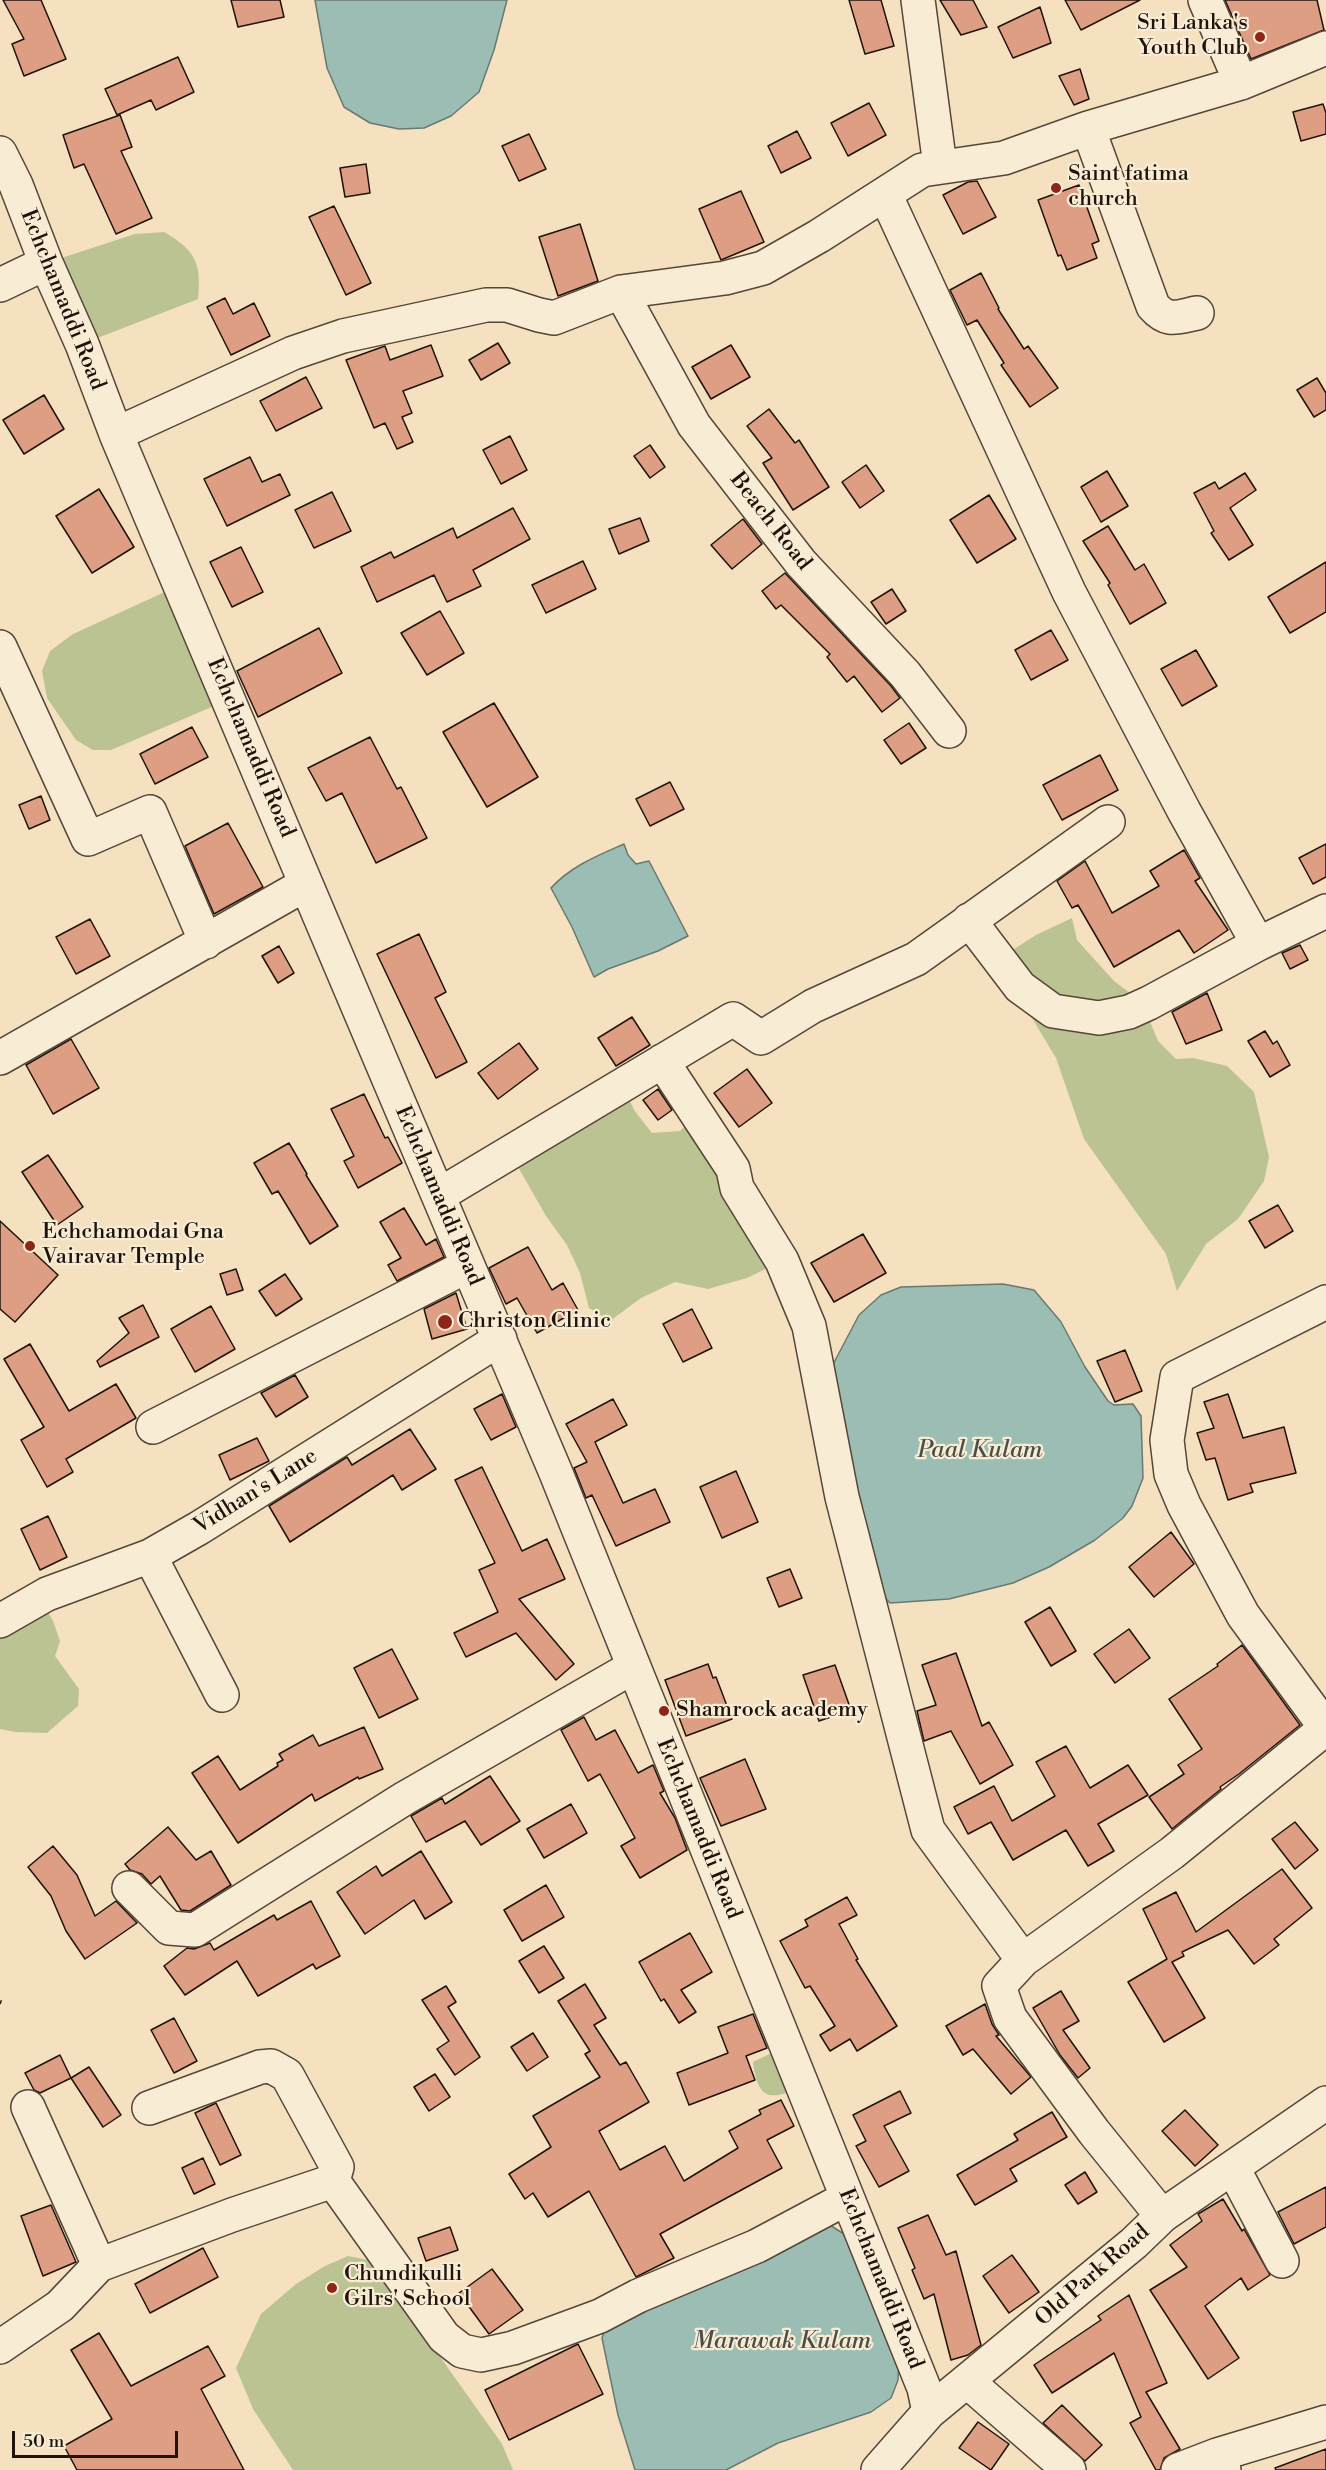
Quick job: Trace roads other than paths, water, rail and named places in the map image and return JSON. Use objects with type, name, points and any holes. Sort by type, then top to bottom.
[{"type":"street","points":[[918,0],[940,166]]},
{"type":"street","points":[[1205,0],[1241,83]]},
{"type":"street","points":[[116,434],[293,353],[343,336],[486,305],[507,304],[555,318],[621,292],[725,278],[763,268],[922,170],[1004,158],[1088,128],[1241,83],[1326,48]]},
{"type":"street","points":[[1088,128],[1153,306],[1162,316],[1173,318],[1197,313]]},
{"type":"street","name":"Echchamaddi Road","points":[[0,153],[16,184],[46,262],[82,344],[116,434],[558,1478],[924,2388],[929,2412]]},
{"type":"street","points":[[885,194],[1069,592],[1184,811],[1258,944]]},
{"type":"street","points":[[0,285],[46,262]]},
{"type":"street","name":"Beach Road","points":[[621,292],[694,425],[801,563],[905,674],[949,731]]},
{"type":"street","points":[[0,647],[88,839],[150,812],[206,942]]},
{"type":"street","points":[[439,1195],[733,1019],[761,1038],[813,1006],[916,959],[1108,822]]},
{"type":"street","points":[[0,1058],[306,884]]},
{"type":"street","points":[[969,920],[1020,987],[1053,1011],[1100,1018],[1129,1012],[1149,1003],[1258,944],[1326,911]]},
{"type":"street","points":[[662,1061],[733,1168],[737,1188],[782,1261],[809,1326],[842,1497],[928,1830],[1023,1960]]},
{"type":"street","points":[[153,1427],[467,1266]]},
{"type":"street","points":[[1162,2216],[1094,2132],[1010,2018],[999,1986],[1023,1960],[1172,1853],[1326,1728],[1243,1615],[1184,1505],[1171,1474],[1167,1440],[1177,1377],[1326,1302]]},
{"type":"street","name":"Vidhan's Lane","points":[[0,1621],[47,1594],[150,1556],[199,1528],[500,1339]]},
{"type":"street","points":[[150,1556],[222,1695]]},
{"type":"street","points":[[129,1888],[169,1928],[195,1930],[405,1798],[633,1667]]},
{"type":"street","points":[[148,2108],[260,2067],[271,2066],[287,2075],[337,2167],[333,2181]]},
{"type":"street","name":"Old Park Road","points":[[878,2470],[929,2412],[1134,2243],[1162,2216],[1326,2103]]},
{"type":"street","points":[[28,2107],[99,2265]]},
{"type":"street","points":[[1233,2168],[1282,2261]]},
{"type":"street","points":[[333,2181],[444,2337],[462,2350],[481,2355],[513,2348],[600,2316],[638,2296],[757,2246],[847,2198]]},
{"type":"street","points":[[0,2347],[60,2307],[99,2265],[232,2215],[333,2181]]},
{"type":"street","points":[[968,2382],[1068,2470]]},
{"type":"street","points":[[1178,2470],[1220,2463],[1326,2422]]},
{"type":"water","points":[[315,0],[507,0],[494,50],[479,92],[451,116],[424,128],[399,129],[370,123],[344,107],[327,68]]},
{"type":"water","points":[[624,844],[628,855],[636,864],[649,861],[688,936],[594,977],[572,927],[551,888],[567,874],[594,857]]},
{"type":"water","name":"Paal Kulam","points":[[1003,1284],[1034,1290],[1061,1322],[1085,1367],[1108,1401],[1114,1405],[1133,1404],[1141,1416],[1143,1478],[1132,1506],[1123,1518],[1095,1540],[1049,1567],[1013,1583],[949,1599],[890,1603],[871,1583],[829,1372],[859,1315],[881,1295],[901,1287]]},
{"type":"water","name":"Marawak Kulam","points":[[825,2222],[844,2234],[899,2355],[898,2380],[891,2398],[871,2412],[778,2443],[726,2470],[635,2470],[618,2415],[602,2338],[608,2317]]},
{"type":"place","name":"Sri Lanka's Youth Club","points":[[1260,37]]},
{"type":"place","name":"Saint fatima church","points":[[1056,188]]},
{"type":"place","name":"Echchamodai Gna Vairavar Temple","points":[[30,1246]]},
{"type":"place","name":"Christon Clinic","points":[[445,1322]]},
{"type":"place","name":"Shamrock academy","points":[[664,1711]]},
{"type":"place","name":"Chundikulli Gilrs' School","points":[[332,2288]]}]
